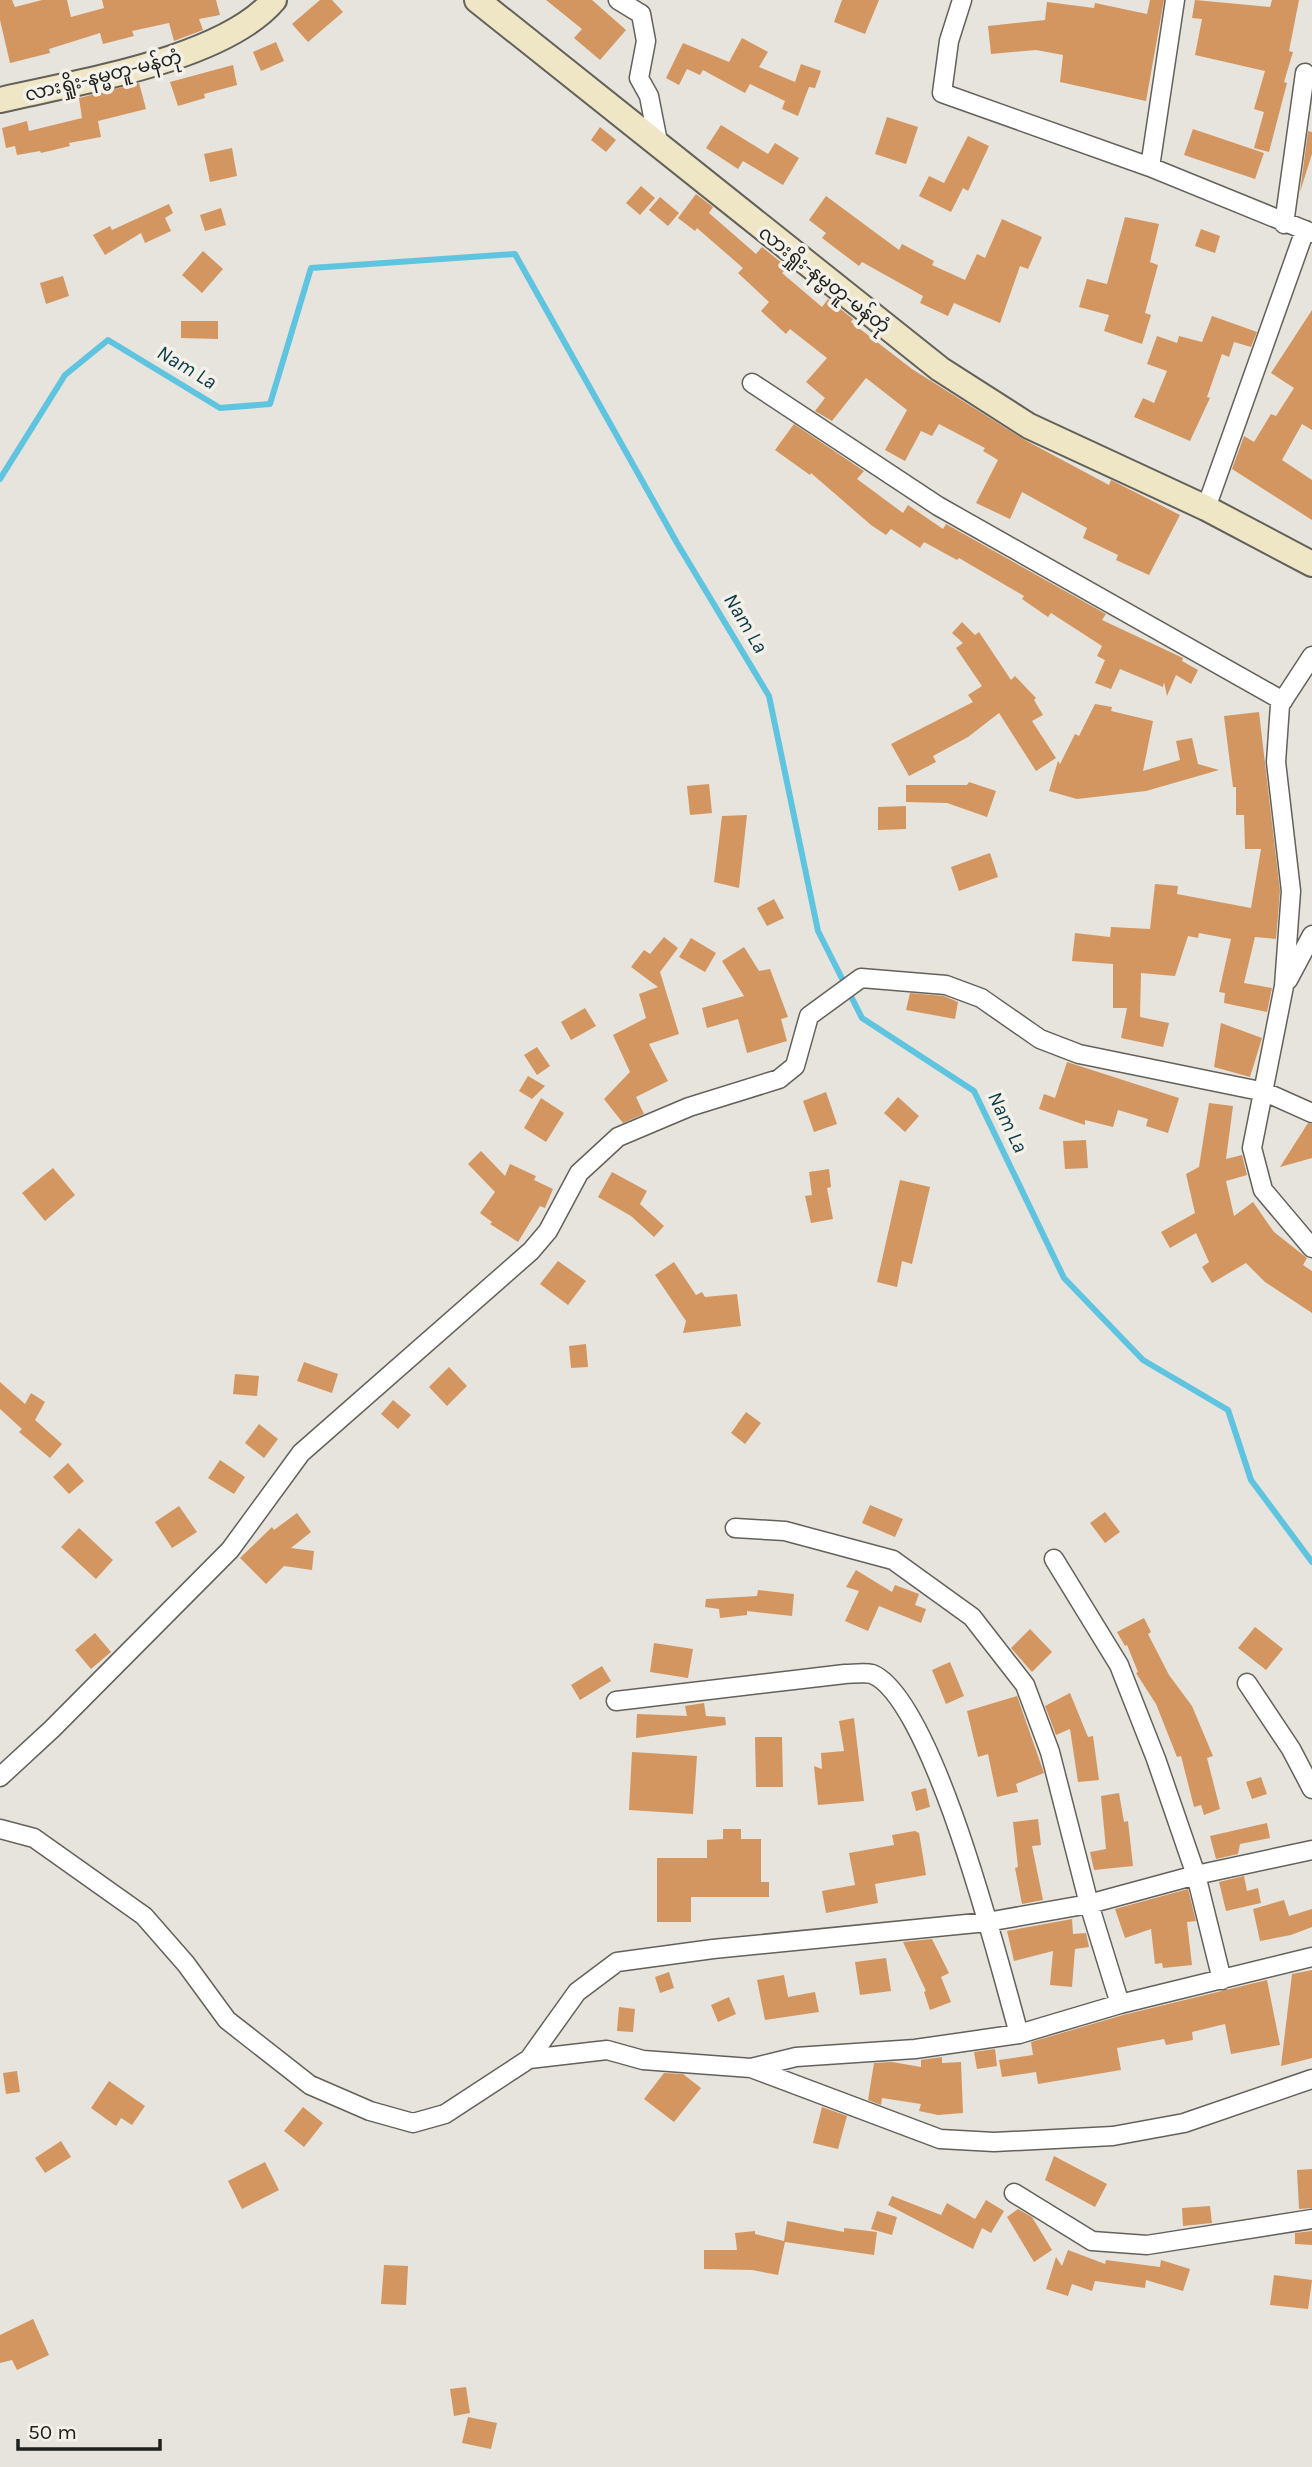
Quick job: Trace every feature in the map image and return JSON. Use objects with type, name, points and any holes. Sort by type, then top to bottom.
[{"type":"main road","name":"လားရှိုး-နမ္မတူ-မန်တုံ","points":[[0,100],[192,53],[264,12],[274,0]]},
{"type":"main road","name":"လားရှိုး-နမ္မတူ-မန်တုံ","points":[[477,0],[940,369],[1029,425],[1206,508],[1312,564]]},
{"type":"street","points":[[618,0],[641,14],[646,41],[639,78],[649,96],[659,147]]},
{"type":"street","points":[[962,0],[949,41],[942,93],[1150,167],[1284,224],[1309,231],[1206,508]]},
{"type":"street","points":[[1150,167],[1175,0]]},
{"type":"street","points":[[1284,224],[1305,73]]},
{"type":"street","points":[[752,383],[938,506],[1283,701]]},
{"type":"street","points":[[1312,656],[1283,701],[1276,762],[1291,891],[1284,986],[1252,1147],[1263,1190],[1312,1248]]},
{"type":"street","points":[[1284,986],[1312,935]]},
{"type":"street","points":[[0,1777],[61,1720],[229,1550],[301,1453],[531,1251],[548,1231],[579,1173],[608,1146],[618,1137],[689,1107],[779,1079],[795,1066],[809,1016],[861,978],[946,985],[981,998],[1040,1039],[1079,1054],[1265,1091],[1312,1113]]},
{"type":"street","points":[[735,1528],[785,1531],[893,1560],[972,1617],[1025,1685],[1050,1752],[1089,1904],[1120,2004]]},
{"type":"street","points":[[1055,1559],[1119,1665],[1156,1759],[1196,1875],[1222,1980]]},
{"type":"street","points":[[616,1701],[845,1674],[872,1674],[895,1693],[924,1743],[955,1816],[1020,2034]]},
{"type":"street","points":[[1247,1682],[1291,1749],[1312,1789]]},
{"type":"street","points":[[0,1829],[34,1838],[145,1916],[186,1964],[228,2020],[310,2085],[370,2111],[413,2123],[445,2114],[529,2059],[577,1992],[617,1962],[713,1949],[987,1922],[1089,1904],[1196,1875],[1312,1850]]},
{"type":"street","points":[[751,2068],[796,2057],[915,2049],[1020,2034],[1120,2004],[1312,1957]]},
{"type":"street","points":[[529,2059],[607,2050],[643,2060],[751,2068],[940,2139],[994,2142],[1113,2136],[1184,2123],[1312,2079]]},
{"type":"street","points":[[1014,2193],[1092,2241],[1147,2245],[1312,2219]]},
{"type":"building","points":[[0,0],[12,0],[15,7],[42,0],[67,0],[71,17],[104,8],[102,0],[216,0],[220,15],[199,19],[203,30],[174,41],[169,23],[132,31],[134,36],[103,44],[100,33],[49,49],[50,53],[10,63],[0,20]]},
{"type":"building","points":[[320,0],[332,0],[343,12],[308,42],[292,24]]},
{"type":"building","points":[[546,0],[592,0],[626,30],[600,60],[574,38],[582,29]]},
{"type":"building","points":[[842,0],[879,0],[865,34],[834,22]]},
{"type":"building","points":[[1150,0],[1164,0],[1146,101],[1060,82],[1063,55],[1036,50],[991,54],[988,26],[1045,20],[1047,2],[1094,8],[1095,3],[1147,14]]},
{"type":"building","points":[[1195,0],[1270,7],[1272,0],[1299,0],[1289,51],[1293,52],[1284,82],[1287,83],[1269,152],[1254,148],[1264,112],[1254,109],[1265,71],[1195,55],[1202,19],[1192,18]]},
{"type":"building","points":[[742,38],[768,52],[759,67],[795,82],[801,64],[821,71],[815,88],[809,87],[798,116],[782,109],[785,101],[750,84],[745,93],[703,70],[700,75],[687,69],[679,85],[666,78],[683,43],[729,62]]},
{"type":"building","points":[[276,42],[284,61],[261,71],[253,52]]},
{"type":"building","points":[[233,65],[237,85],[204,94],[205,98],[178,106],[170,82]]},
{"type":"building","points":[[139,83],[146,109],[98,121],[101,137],[69,143],[70,146],[41,153],[17,155],[15,146],[6,148],[2,128],[27,121],[29,131],[82,118],[79,98]]},
{"type":"building","points":[[887,117],[918,127],[906,164],[875,154]]},
{"type":"building","points":[[721,125],[768,154],[775,143],[799,158],[783,185],[743,161],[738,169],[706,148]]},
{"type":"building","points":[[600,127],[616,140],[606,152],[591,140]]},
{"type":"building","points":[[1193,129],[1264,153],[1255,179],[1184,155]]},
{"type":"building","points":[[1308,131],[1312,132],[1312,154],[1300,192]]},
{"type":"building","points":[[968,136],[989,146],[968,191],[963,188],[951,212],[919,196],[929,176],[944,183]]},
{"type":"building","points":[[232,148],[237,176],[210,182],[204,154]]},
{"type":"building","points":[[641,186],[655,198],[640,215],[626,203]]},
{"type":"building","points":[[696,194],[713,207],[709,213],[756,254],[762,247],[788,268],[782,273],[822,307],[828,299],[853,319],[851,322],[912,369],[1023,439],[1109,485],[1111,480],[1180,515],[1149,575],[1116,560],[1118,555],[1083,538],[1087,528],[1022,492],[1010,519],[976,503],[998,460],[983,451],[985,448],[939,424],[932,436],[921,431],[905,461],[885,450],[907,410],[866,378],[832,421],[815,411],[825,398],[806,382],[827,358],[790,329],[786,334],[761,311],[769,302],[738,273],[743,268],[697,228],[695,231],[678,218]]},
{"type":"building","points":[[826,196],[899,250],[902,244],[934,261],[932,265],[965,280],[977,254],[985,258],[1002,219],[1042,237],[1028,269],[1020,266],[1000,323],[954,303],[948,316],[920,303],[923,296],[862,262],[859,266],[822,238],[826,233],[809,220]]},
{"type":"building","points":[[660,197],[679,213],[668,226],[649,210]]},
{"type":"building","points":[[169,204],[173,213],[165,218],[171,231],[145,243],[141,233],[105,255],[93,235],[110,226],[112,230]]},
{"type":"building","points":[[221,208],[226,225],[205,231],[200,215]]},
{"type":"building","points":[[1125,217],[1159,224],[1150,262],[1158,265],[1145,313],[1151,315],[1142,344],[1104,331],[1109,315],[1079,307],[1087,279],[1107,284]]},
{"type":"building","points":[[1201,229],[1220,236],[1215,253],[1195,246]]},
{"type":"building","points":[[203,251],[223,269],[202,293],[182,275]]},
{"type":"building","points":[[63,276],[69,296],[46,304],[40,283]]},
{"type":"building","points":[[1312,310],[1312,430],[1302,424],[1282,460],[1312,480],[1312,520],[1232,469],[1244,436],[1254,442],[1271,414],[1276,416],[1294,388],[1271,373]]},
{"type":"building","points":[[1212,316],[1257,332],[1251,347],[1234,342],[1229,357],[1222,354],[1207,397],[1210,398],[1190,441],[1134,417],[1143,398],[1154,403],[1167,371],[1147,364],[1157,336],[1177,343],[1179,336],[1202,342]]},
{"type":"building","points":[[181,321],[218,321],[218,339],[181,338]]},
{"type":"building","points":[[794,424],[864,471],[857,479],[903,513],[908,505],[943,529],[946,524],[1106,614],[1102,620],[1183,658],[1182,661],[1198,670],[1191,684],[1176,675],[1167,696],[1164,682],[1163,687],[1120,669],[1111,689],[1095,683],[1105,660],[1097,656],[1102,646],[1051,613],[1048,617],[1022,599],[1024,596],[959,558],[957,560],[924,542],[920,548],[891,529],[886,535],[871,525],[811,473],[810,475],[775,450]]},
{"type":"building","points":[[962,622],[975,635],[979,632],[1011,680],[1015,676],[1036,698],[1034,700],[1043,715],[1032,721],[1056,758],[1036,771],[999,713],[968,737],[933,756],[936,762],[909,776],[891,744],[973,702],[968,695],[982,686],[956,648],[963,643],[952,633]]},
{"type":"building","points":[[1095,704],[1112,707],[1111,711],[1153,721],[1143,771],[1180,760],[1176,741],[1192,738],[1198,764],[1219,770],[1146,791],[1077,799],[1049,791],[1058,761],[1060,764],[1075,734],[1079,736]]},
{"type":"building","points":[[1259,712],[1280,891],[1276,939],[1255,937],[1244,983],[1272,988],[1267,1012],[1224,1003],[1225,993],[1219,992],[1231,939],[1199,933],[1198,938],[1188,936],[1175,976],[1141,973],[1140,1017],[1169,1023],[1163,1047],[1121,1038],[1127,1008],[1113,1008],[1113,964],[1072,961],[1075,933],[1110,937],[1111,927],[1150,929],[1155,884],[1178,886],[1177,894],[1251,908],[1261,849],[1245,849],[1244,815],[1236,815],[1236,787],[1233,787],[1224,716]]},
{"type":"building","points":[[969,782],[996,791],[987,817],[947,803],[906,802],[906,785],[967,785]]},
{"type":"building","points":[[709,784],[712,813],[690,815],[687,786]]},
{"type":"building","points":[[906,806],[906,829],[878,830],[878,807]]},
{"type":"building","points":[[747,815],[739,888],[714,882],[722,816]]},
{"type":"building","points":[[990,853],[998,877],[959,891],[951,867]]},
{"type":"building","points":[[774,899],[784,918],[767,926],[757,908]]},
{"type":"building","points":[[664,937],[678,948],[660,972],[679,1034],[649,1044],[668,1081],[636,1097],[644,1114],[623,1123],[604,1099],[630,1072],[613,1035],[646,1018],[639,994],[658,987],[631,967],[644,950],[650,954]]},
{"type":"building","points":[[691,938],[716,953],[705,972],[679,957]]},
{"type":"building","points":[[744,947],[759,971],[770,969],[788,1017],[781,1019],[787,1041],[747,1053],[738,1019],[707,1028],[702,1008],[744,996],[722,961]]},
{"type":"building","points":[[910,993],[944,996],[958,1002],[955,1019],[906,1010]]},
{"type":"building","points":[[585,1008],[596,1026],[571,1040],[561,1022]]},
{"type":"building","points":[[1221,1023],[1262,1038],[1250,1077],[1214,1067]]},
{"type":"building","points":[[537,1047],[550,1066],[537,1075],[524,1055]]},
{"type":"building","points":[[1067,1062],[1179,1098],[1168,1133],[1146,1126],[1148,1119],[1118,1110],[1113,1127],[1085,1120],[1085,1125],[1039,1109],[1044,1094],[1055,1098]]},
{"type":"building","points":[[528,1076],[545,1086],[532,1099],[519,1091]]},
{"type":"building","points":[[826,1092],[837,1124],[814,1132],[803,1101]]},
{"type":"building","points":[[898,1097],[919,1116],[905,1132],[884,1113]]},
{"type":"building","points":[[541,1098],[564,1113],[546,1142],[524,1128]]},
{"type":"building","points":[[1209,1103],[1233,1106],[1226,1159],[1242,1155],[1247,1175],[1226,1181],[1234,1216],[1253,1202],[1274,1232],[1307,1258],[1303,1265],[1312,1271],[1312,1313],[1265,1282],[1246,1263],[1212,1283],[1202,1267],[1209,1262],[1196,1233],[1170,1248],[1161,1232],[1195,1213],[1186,1174],[1199,1167]]},
{"type":"building","points":[[1308,1123],[1312,1124],[1312,1158],[1280,1167]]},
{"type":"building","points":[[1086,1140],[1088,1168],[1065,1169],[1063,1141]]},
{"type":"building","points":[[481,1151],[505,1176],[510,1164],[536,1176],[534,1180],[553,1189],[545,1208],[540,1206],[518,1242],[490,1224],[492,1222],[480,1213],[495,1192],[468,1164]]},
{"type":"building","points":[[53,1168],[75,1195],[45,1221],[22,1193]]},
{"type":"building","points":[[829,1169],[831,1187],[827,1188],[833,1219],[811,1223],[805,1196],[812,1195],[809,1172]]},
{"type":"building","points":[[612,1172],[647,1191],[640,1204],[664,1226],[654,1237],[631,1216],[598,1197]]},
{"type":"building","points":[[900,1180],[930,1187],[912,1264],[902,1261],[897,1287],[877,1282]]},
{"type":"building","points":[[558,1261],[586,1281],[568,1305],[540,1284]]},
{"type":"building","points":[[674,1262],[696,1295],[702,1292],[705,1297],[737,1294],[741,1326],[683,1333],[686,1321],[655,1275]]},
{"type":"building","points":[[586,1344],[588,1367],[571,1368],[569,1346]]},
{"type":"building","points":[[304,1362],[338,1374],[332,1393],[297,1381]]},
{"type":"building","points":[[449,1367],[467,1386],[447,1406],[429,1387]]},
{"type":"building","points":[[235,1374],[259,1376],[257,1396],[233,1394]]},
{"type":"building","points":[[0,1382],[25,1404],[31,1393],[45,1402],[35,1420],[62,1444],[50,1458],[19,1432],[22,1429],[0,1409]]},
{"type":"building","points":[[393,1400],[411,1415],[398,1429],[381,1414]]},
{"type":"building","points":[[746,1412],[761,1423],[745,1444],[731,1433]]},
{"type":"building","points":[[259,1424],[278,1439],[264,1458],[245,1443]]},
{"type":"building","points":[[220,1460],[245,1477],[234,1494],[208,1478]]},
{"type":"building","points":[[68,1463],[84,1481],[69,1494],[53,1477]]},
{"type":"building","points":[[870,1505],[903,1519],[895,1537],[862,1523]]},
{"type":"building","points":[[179,1506],[197,1532],[172,1548],[155,1522]]},
{"type":"building","points":[[1105,1512],[1120,1532],[1105,1543],[1090,1523]]},
{"type":"building","points":[[297,1513],[311,1532],[291,1548],[314,1551],[312,1570],[284,1566],[266,1584],[240,1558],[272,1527],[274,1530]]},
{"type":"building","points":[[79,1528],[113,1560],[96,1579],[61,1547]]},
{"type":"building","points":[[856,1570],[892,1592],[895,1585],[919,1594],[915,1605],[926,1609],[921,1623],[879,1606],[868,1631],[845,1621],[859,1591],[846,1587]]},
{"type":"building","points":[[758,1590],[794,1594],[792,1616],[747,1611],[747,1615],[720,1618],[719,1609],[705,1607],[706,1599],[757,1596]]},
{"type":"building","points":[[1144,1618],[1151,1632],[1148,1634],[1169,1675],[1192,1706],[1213,1756],[1207,1758],[1220,1809],[1204,1815],[1201,1805],[1194,1807],[1181,1756],[1177,1757],[1156,1704],[1136,1673],[1138,1672],[1127,1645],[1125,1646],[1117,1632]]},
{"type":"building","points":[[1255,1627],[1283,1649],[1266,1670],[1238,1648]]},
{"type":"building","points":[[1030,1629],[1052,1652],[1032,1672],[1011,1648]]},
{"type":"building","points":[[95,1633],[111,1652],[91,1669],[75,1650]]},
{"type":"building","points":[[654,1643],[693,1649],[688,1678],[650,1672]]},
{"type":"building","points":[[950,1662],[964,1696],[946,1704],[932,1670]]},
{"type":"building","points":[[602,1666],[611,1681],[580,1700],[571,1685]]},
{"type":"building","points":[[1070,1693],[1088,1737],[1093,1736],[1099,1780],[1078,1782],[1070,1729],[1056,1735],[1045,1706]]},
{"type":"building","points":[[1017,1696],[1044,1773],[1016,1784],[1018,1792],[997,1797],[988,1754],[978,1757],[967,1711]]},
{"type":"building","points":[[704,1703],[706,1716],[725,1717],[726,1725],[636,1738],[637,1714],[687,1716],[685,1706]]},
{"type":"building","points":[[854,1718],[864,1801],[818,1805],[814,1766],[822,1769],[821,1753],[844,1751],[839,1721]]},
{"type":"building","points":[[755,1737],[782,1737],[783,1787],[756,1787]]},
{"type":"building","points":[[632,1752],[697,1756],[693,1814],[629,1810]]},
{"type":"building","points":[[1261,1777],[1267,1794],[1252,1799],[1246,1782]]},
{"type":"building","points":[[926,1788],[930,1807],[916,1811],[911,1792]]},
{"type":"building","points":[[1119,1793],[1124,1822],[1128,1821],[1133,1866],[1094,1870],[1090,1852],[1106,1849],[1101,1796]]},
{"type":"building","points":[[1038,1819],[1041,1845],[1032,1846],[1043,1900],[1022,1904],[1015,1868],[1018,1867],[1013,1822]]},
{"type":"building","points":[[1267,1823],[1270,1838],[1240,1844],[1238,1854],[1216,1859],[1210,1836]]},
{"type":"building","points":[[723,1829],[741,1829],[741,1839],[761,1839],[761,1882],[769,1882],[769,1897],[691,1897],[691,1922],[657,1922],[657,1858],[707,1858],[707,1840],[723,1839]]},
{"type":"building","points":[[915,1831],[919,1833],[926,1875],[875,1884],[878,1903],[826,1913],[822,1891],[855,1885],[849,1853],[894,1845],[892,1835]]},
{"type":"building","points":[[1244,1876],[1247,1891],[1258,1888],[1261,1903],[1226,1911],[1219,1882]]},
{"type":"building","points":[[1188,1889],[1196,1921],[1187,1922],[1192,1965],[1163,1968],[1162,1963],[1155,1964],[1151,1929],[1125,1938],[1115,1909]]},
{"type":"building","points":[[1284,1900],[1289,1916],[1312,1909],[1312,1927],[1291,1935],[1260,1941],[1253,1909]]},
{"type":"building","points":[[1072,1919],[1073,1934],[1086,1933],[1089,1947],[1075,1949],[1072,1987],[1050,1985],[1053,1951],[1014,1961],[1007,1931]]},
{"type":"building","points":[[932,1939],[949,1973],[941,1977],[951,2002],[930,2010],[924,1992],[926,1991],[903,1942]]},
{"type":"building","points":[[886,1958],[891,1991],[860,1995],[855,1962]]},
{"type":"building","points":[[1312,1970],[1312,2058],[1281,2066],[1292,1974]]},
{"type":"building","points":[[669,1972],[674,1988],[660,1993],[655,1977]]},
{"type":"building","points":[[784,1975],[788,1997],[815,1992],[819,2012],[765,2020],[757,1980]]},
{"type":"building","points":[[1267,1980],[1280,2045],[1231,2054],[1225,2024],[1192,2032],[1193,2040],[1166,2045],[1164,2039],[1117,2048],[1121,2070],[1038,2084],[1036,2072],[1002,2077],[999,2060],[1033,2055],[1031,2042],[1123,2015]]},
{"type":"building","points":[[729,1997],[736,2014],[718,2022],[711,2005]]},
{"type":"building","points":[[619,2007],[635,2009],[633,2032],[617,2031]]},
{"type":"building","points":[[995,2049],[997,2066],[977,2069],[974,2052]]},
{"type":"building","points":[[942,2057],[942,2063],[961,2062],[963,2113],[938,2115],[919,2111],[921,2104],[882,2098],[881,2105],[868,2100],[874,2063],[892,2062],[921,2067],[921,2060]]},
{"type":"building","points":[[17,2071],[20,2092],[6,2094],[3,2073]]},
{"type":"building","points":[[664,2073],[683,2074],[701,2088],[674,2122],[644,2099]]},
{"type":"building","points":[[109,2081],[145,2106],[132,2125],[121,2118],[116,2126],[91,2108]]},
{"type":"building","points":[[303,2107],[323,2123],[304,2147],[284,2131]]},
{"type":"building","points":[[822,2107],[847,2116],[838,2149],[813,2143]]},
{"type":"building","points":[[61,2141],[71,2157],[45,2173],[35,2158]]},
{"type":"building","points":[[1054,2156],[1107,2184],[1095,2207],[1045,2180]]},
{"type":"building","points":[[265,2162],[279,2190],[242,2209],[228,2181]]},
{"type":"building","points":[[1312,2169],[1312,2208],[1299,2209],[1297,2170]]},
{"type":"building","points":[[892,2196],[941,2215],[947,2203],[975,2219],[986,2200],[1004,2211],[991,2233],[982,2228],[973,2249],[888,2205]]},
{"type":"building","points":[[1210,2206],[1212,2223],[1183,2226],[1182,2208]]},
{"type":"building","points":[[1018,2209],[1032,2217],[1052,2250],[1034,2262],[1007,2217]]},
{"type":"building","points":[[877,2211],[897,2217],[892,2235],[871,2229]]},
{"type":"building","points":[[787,2221],[844,2232],[844,2228],[877,2232],[874,2255],[785,2242],[778,2275],[752,2270],[704,2269],[704,2250],[737,2250],[735,2233],[755,2231],[755,2234],[784,2241]]},
{"type":"building","points":[[1312,2231],[1312,2245],[1295,2244],[1295,2233]]},
{"type":"building","points":[[1068,2250],[1105,2264],[1106,2260],[1160,2267],[1161,2260],[1190,2269],[1183,2291],[1146,2280],[1145,2288],[1095,2281],[1092,2291],[1072,2284],[1068,2296],[1046,2289],[1056,2257],[1062,2266]]},
{"type":"building","points":[[384,2265],[408,2266],[406,2305],[381,2304]]},
{"type":"building","points":[[1274,2275],[1312,2280],[1308,2309],[1270,2305]]},
{"type":"building","points":[[33,2319],[49,2355],[17,2370],[12,2360],[0,2363],[0,2335]]},
{"type":"building","points":[[466,2387],[470,2413],[454,2416],[450,2389]]},
{"type":"building","points":[[468,2417],[497,2423],[491,2449],[462,2443]]},
{"type":"waterway","name":"Nam La","points":[[0,479],[65,375],[108,340],[220,408],[270,404],[311,268],[515,254],[677,543],[769,696],[818,931],[862,1018],[974,1091],[1064,1278],[1143,1360],[1228,1410],[1251,1480],[1312,1562]]}]
